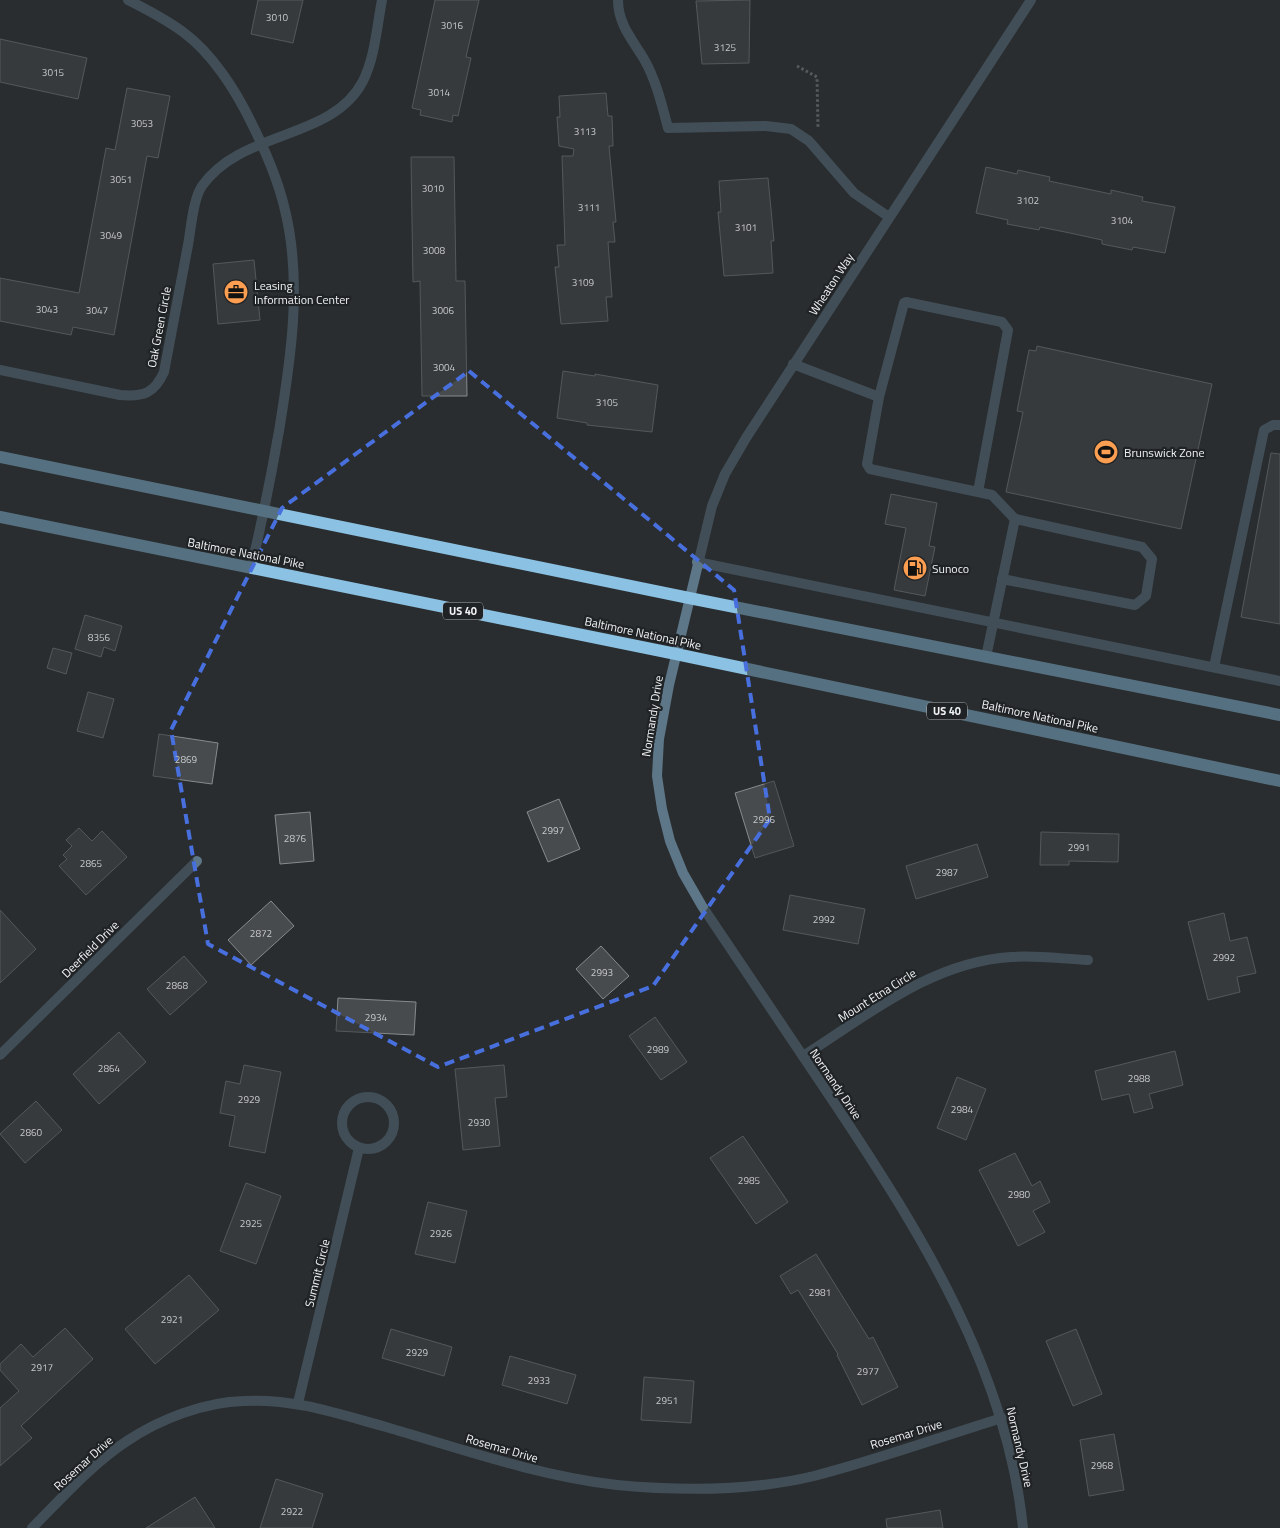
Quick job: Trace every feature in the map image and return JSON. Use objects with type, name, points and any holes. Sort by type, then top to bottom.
[{"type":"main road","points":[[0,457],[689,598],[1280,716]]},
{"type":"main road","name":"Baltimore National Pike","points":[[0,517],[676,654],[1280,781]]},
{"type":"street","points":[[128,0],[184,32],[217,66],[242,102],[262,142],[284,206],[292,248],[294,294],[286,387],[265,512],[251,568]]},
{"type":"street","name":"Oak Green Circle","points":[[0,370],[137,397],[149,392],[160,382],[164,372],[193,218],[201,188],[223,163],[262,142],[334,114],[349,102],[370,67],[382,0]]},
{"type":"street","points":[[618,0],[618,12],[628,37],[644,60],[661,100],[668,128],[766,126],[791,129],[809,141],[854,193],[889,216]]},
{"type":"street","name":"Wheaton Way","points":[[689,598],[712,506],[726,474],[793,364],[1031,0]]},
{"type":"street","points":[[978,492],[1008,330],[1007,326],[1002,322],[906,302],[904,303],[879,397],[867,464],[870,469],[978,492],[992,494],[1015,519],[1142,547],[1152,559],[1146,596],[1134,605],[1002,579]]},
{"type":"street","points":[[793,364],[879,397]]},
{"type":"street","points":[[1214,667],[1264,430],[1273,425],[1280,426]]},
{"type":"street","points":[[986,657],[1015,519]]},
{"type":"street","points":[[697,562],[1280,681]]},
{"type":"street","name":"Normandy Drive","points":[[689,598],[659,739],[657,776],[662,809],[670,841],[683,873],[702,906],[878,1169],[943,1279],[974,1343],[1002,1418],[1023,1528]]},
{"type":"street","name":"Deerfield Drive","points":[[0,1055],[197,860]]},
{"type":"street","name":"Mount Etna Circle","points":[[803,1056],[911,986],[944,971],[971,963],[1012,957],[1088,960]]},
{"type":"street","points":[[370,1096],[378,1099],[391,1111],[394,1119],[390,1136],[377,1148],[359,1148],[346,1138],[342,1130],[343,1113],[354,1100],[370,1096]]},
{"type":"street","name":"Summit Circle","points":[[298,1403],[359,1148]]},
{"type":"street","name":"Rosemar Drive","points":[[32,1528],[102,1460],[128,1440],[160,1422],[198,1409],[243,1400],[298,1403],[546,1473],[617,1484],[684,1488],[753,1485],[813,1476],[1002,1418]]},
{"type":"path","points":[[797,66],[817,77],[819,85],[816,95],[818,126]]},
{"type":"highlighted area","points":[[469,371],[734,590],[770,819],[653,986],[438,1067],[208,944],[171,730],[282,508]]},
{"type":"building","points":[[258,0],[303,0],[293,43],[251,34]]},
{"type":"building","points":[[435,0],[479,0],[466,57],[471,58],[458,116],[453,115],[452,122],[420,115],[421,110],[412,108]]},
{"type":"building","points":[[750,0],[749,63],[702,64],[696,1]]},
{"type":"building","points":[[0,39],[87,58],[78,99],[0,82]]},
{"type":"building","points":[[127,88],[170,96],[158,158],[147,156],[114,335],[73,327],[71,335],[0,321],[0,278],[79,293],[106,148],[115,150]]},
{"type":"building","points":[[606,93],[608,116],[612,116],[613,146],[609,146],[616,222],[613,222],[615,242],[608,242],[612,297],[606,297],[608,321],[561,324],[555,267],[559,267],[557,245],[565,245],[562,156],[573,156],[574,149],[559,146],[557,117],[560,117],[559,96]]},
{"type":"building","points":[[411,157],[454,157],[456,281],[465,281],[467,396],[422,396],[420,281],[413,282]]},
{"type":"building","points":[[986,167],[1017,174],[1018,170],[1050,177],[1049,181],[1111,194],[1111,190],[1143,197],[1142,201],[1175,207],[1165,253],[1133,247],[1132,250],[1102,244],[1102,240],[1040,227],[1039,230],[1007,224],[1008,220],[976,213]]},
{"type":"building","points":[[768,178],[774,241],[771,241],[773,273],[724,276],[718,212],[721,212],[719,181]]},
{"type":"building","name":"Leasing Information Center","points":[[254,260],[260,320],[218,324],[213,264]]},
{"type":"building","name":"Brunswick Zone","points":[[1037,346],[1212,384],[1181,529],[1006,492],[1023,412],[1017,411],[1029,350],[1036,351]]},
{"type":"building","points":[[563,371],[595,376],[595,374],[658,385],[652,432],[587,425],[587,423],[557,418]]},
{"type":"building","points":[[1271,453],[1280,454],[1280,624],[1241,617]]},
{"type":"building","points":[[891,494],[937,503],[929,546],[935,547],[925,596],[894,590],[906,528],[885,524]]},
{"type":"building","points":[[85,615],[122,626],[115,651],[104,647],[101,657],[75,649]]},
{"type":"building","points":[[53,648],[72,653],[66,674],[47,668]]},
{"type":"building","points":[[88,692],[114,699],[103,738],[77,731]]},
{"type":"building","points":[[159,734],[218,743],[212,784],[153,776]]},
{"type":"building","points":[[774,781],[794,846],[755,858],[735,793]]},
{"type":"building","points":[[559,799],[580,849],[548,862],[527,812]]},
{"type":"building","points":[[310,812],[314,861],[280,864],[275,815]]},
{"type":"building","points":[[79,828],[92,841],[102,831],[127,857],[86,895],[59,866],[67,859],[63,855],[72,846],[66,840]]},
{"type":"building","points":[[1041,832],[1119,834],[1118,862],[1069,861],[1069,865],[1040,865]]},
{"type":"building","points":[[977,844],[988,877],[916,899],[906,866]]},
{"type":"building","points":[[790,895],[865,909],[858,944],[783,930]]},
{"type":"building","points":[[271,901],[294,926],[251,965],[228,940]]},
{"type":"building","points":[[0,910],[36,949],[0,983]]},
{"type":"building","points":[[1224,913],[1230,941],[1247,937],[1256,973],[1237,977],[1240,992],[1208,1000],[1188,922]]},
{"type":"building","points":[[601,946],[629,976],[603,999],[576,969]]},
{"type":"building","points":[[184,956],[207,982],[170,1015],[147,989]]},
{"type":"building","points":[[338,998],[416,1002],[414,1035],[336,1031]]},
{"type":"building","points":[[655,1017],[687,1062],[661,1080],[629,1036]]},
{"type":"building","points":[[119,1032],[146,1062],[99,1104],[73,1074]]},
{"type":"building","points":[[1175,1051],[1183,1085],[1149,1094],[1153,1108],[1134,1113],[1129,1094],[1102,1100],[1095,1071]]},
{"type":"building","points":[[244,1065],[281,1072],[265,1153],[229,1146],[235,1116],[220,1113],[226,1081],[240,1084]]},
{"type":"building","points":[[504,1065],[507,1097],[495,1098],[500,1146],[463,1150],[455,1069]]},
{"type":"building","points":[[957,1077],[986,1089],[966,1140],[937,1128]]},
{"type":"building","points":[[36,1101],[62,1130],[25,1163],[0,1134]]},
{"type":"building","points":[[743,1136],[788,1202],[756,1224],[710,1158]]},
{"type":"building","points":[[1015,1153],[1032,1186],[1040,1181],[1050,1202],[1033,1211],[1045,1232],[1018,1246],[979,1170]]},
{"type":"building","points":[[246,1183],[281,1196],[256,1264],[220,1251]]},
{"type":"building","points":[[428,1202],[467,1211],[455,1263],[415,1254]]},
{"type":"building","points":[[816,1254],[869,1339],[873,1337],[898,1387],[862,1405],[838,1354],[798,1290],[791,1294],[780,1276]]},
{"type":"building","points":[[189,1275],[219,1310],[155,1364],[125,1329]]},
{"type":"building","points":[[65,1328],[93,1359],[21,1426],[32,1438],[0,1466],[0,1408],[19,1391],[0,1370],[0,1364],[21,1344],[33,1357]]},
{"type":"building","points":[[391,1329],[452,1347],[444,1376],[382,1358]]},
{"type":"building","points":[[1076,1329],[1102,1394],[1073,1406],[1046,1341]]},
{"type":"building","points":[[510,1356],[576,1375],[567,1404],[502,1385]]},
{"type":"building","points":[[644,1377],[694,1381],[691,1423],[641,1420]]},
{"type":"building","points":[[1114,1434],[1124,1490],[1089,1496],[1080,1440]]},
{"type":"building","points":[[276,1479],[323,1494],[312,1528],[260,1528]]},
{"type":"building","points":[[195,1497],[215,1528],[146,1528]]},
{"type":"building","points":[[940,1510],[943,1528],[887,1528],[886,1519]]},
{"type":"place","name":"Leasing Information Center","points":[[236,292]]},
{"type":"place","name":"Brunswick Zone","points":[[1106,452]]},
{"type":"place","name":"Sunoco","points":[[915,568]]}]
